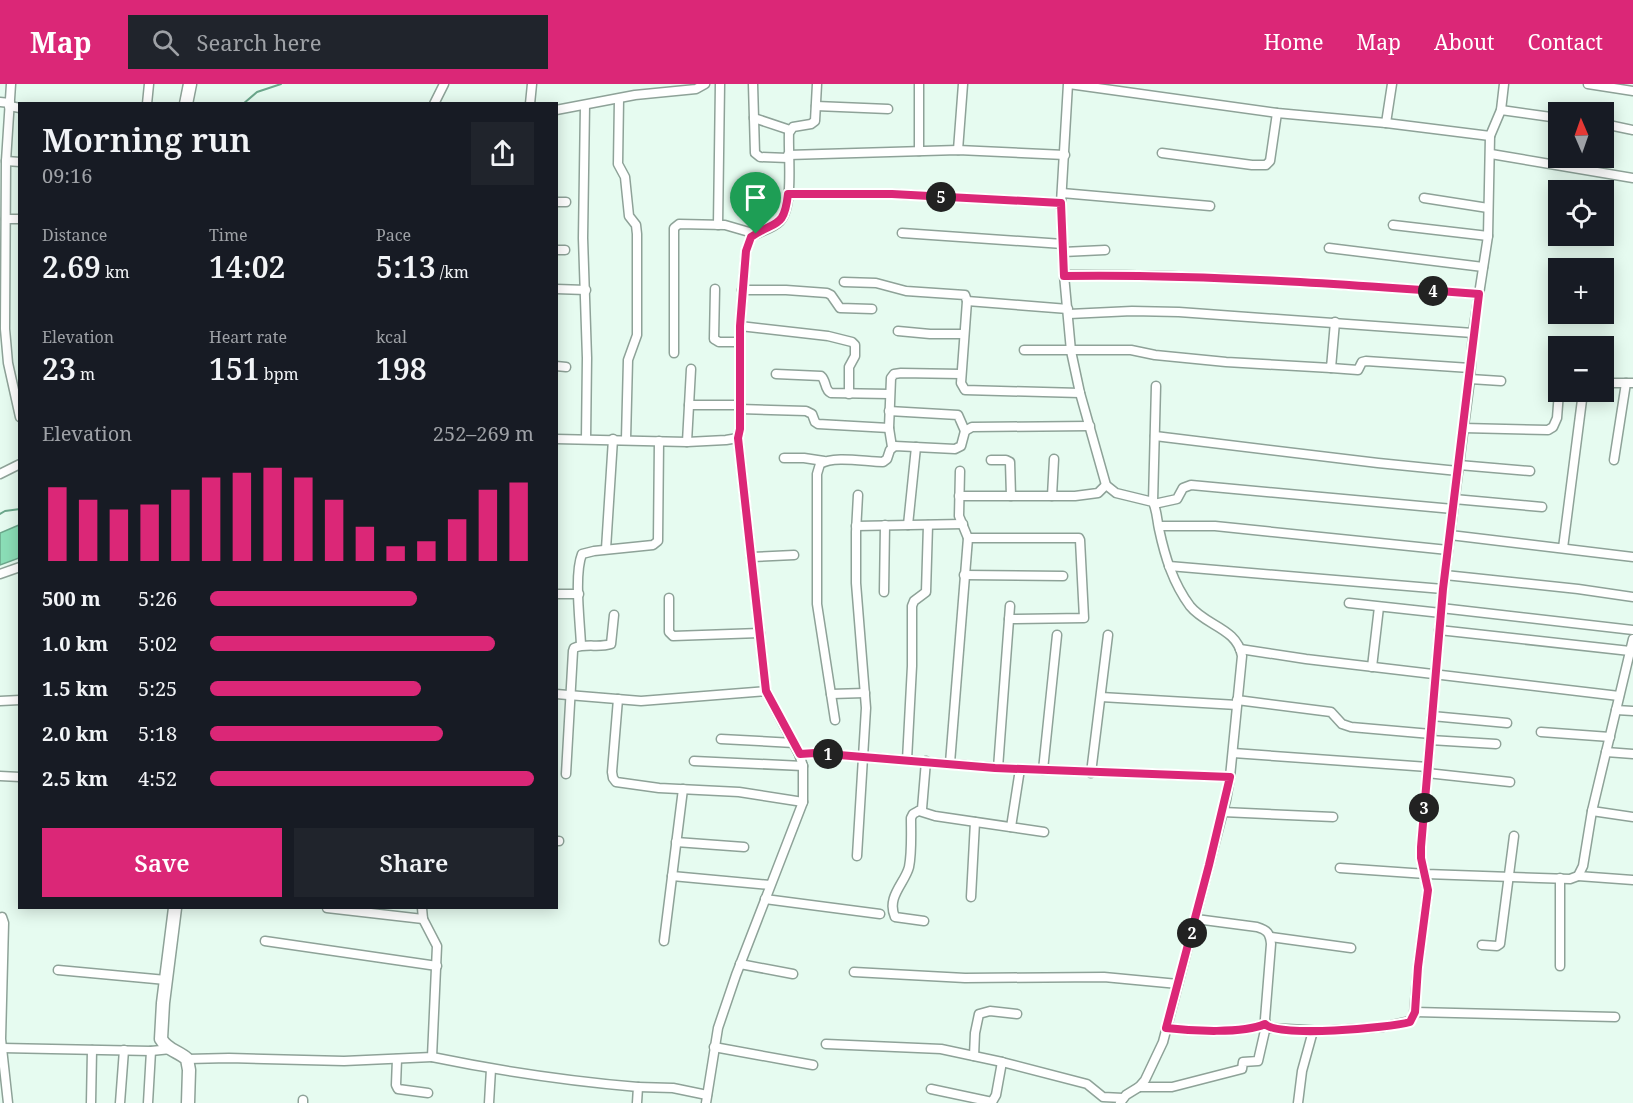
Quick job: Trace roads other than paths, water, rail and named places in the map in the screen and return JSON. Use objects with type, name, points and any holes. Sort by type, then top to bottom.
[{"type":"main road","points":[[186,102],[190,84]]},
{"type":"main road","points":[[175,909],[161,1039],[164,1044],[187,1059],[188,1103]]},
{"type":"street","points":[[11,84],[6,104],[4,133],[6,219],[3,280],[6,345],[17,395]]},
{"type":"street","points":[[147,102],[149,84]]},
{"type":"street","points":[[435,102],[444,84]]},
{"type":"street","points":[[531,102],[532,84]]},
{"type":"street","points":[[558,110],[696,89],[705,84]]},
{"type":"street","points":[[718,225],[720,84]]},
{"type":"street","points":[[753,84],[754,153],[760,157],[958,150],[1065,155]]},
{"type":"street","points":[[754,118],[790,130],[797,126],[814,123],[817,84]]},
{"type":"street","points":[[919,84],[919,151]]},
{"type":"street","points":[[958,150],[963,84]]},
{"type":"street","points":[[1490,136],[1277,113],[1068,84],[1062,198],[1064,276],[1071,351],[1080,393],[1106,485],[1116,494],[1154,503],[1177,499],[1183,488],[1191,485],[1454,504],[1542,507]]},
{"type":"street","points":[[1386,123],[1392,84]]},
{"type":"street","points":[[1166,1028],[1241,1029],[1266,1025],[1275,1029],[1313,1030],[1390,1026],[1410,1022],[1415,1012],[1428,890],[1421,847],[1439,630],[1470,379],[1473,333],[1488,236],[1490,136],[1501,110],[1504,84]]},
{"type":"street","points":[[1588,84],[1633,91]]},
{"type":"street","points":[[619,99],[618,164],[625,177],[628,216],[636,225],[637,234],[637,335],[628,365],[626,439]]},
{"type":"street","points":[[585,105],[583,238],[586,290],[586,439]]},
{"type":"street","points":[[816,106],[888,109]]},
{"type":"street","points":[[1501,110],[1548,117]]},
{"type":"street","points":[[1162,153],[1266,165],[1270,161],[1277,113]]},
{"type":"street","points":[[1614,126],[1633,130]]},
{"type":"street","points":[[187,1059],[344,1061],[432,1057],[491,1069],[573,1081],[673,1088],[707,1099],[718,1028],[740,964],[803,802],[804,766],[800,754],[766,691],[738,438],[740,429],[740,326],[746,251],[751,237],[778,223],[786,210],[790,130]]},
{"type":"street","points":[[1491,154],[1633,178]]},
{"type":"street","points":[[4,155],[18,161]]},
{"type":"street","points":[[788,194],[1062,198],[1210,206]]},
{"type":"street","points":[[1424,198],[1488,208]]},
{"type":"street","points":[[6,219],[18,219]]},
{"type":"street","points":[[674,353],[674,228],[679,224],[718,225],[756,234]]},
{"type":"street","points":[[1393,225],[1488,236]]},
{"type":"street","points":[[902,233],[1105,250]]},
{"type":"street","points":[[1329,248],[1483,267]]},
{"type":"street","points":[[1064,276],[1121,275],[1281,280],[1479,294]]},
{"type":"street","points":[[844,282],[884,283],[906,291],[965,295],[967,301],[961,375],[963,388],[968,391],[1080,393]]},
{"type":"street","points":[[558,289],[586,290]]},
{"type":"street","points":[[715,289],[714,339],[719,342],[740,342]]},
{"type":"street","points":[[742,290],[827,293],[840,308],[872,309]]},
{"type":"street","points":[[967,301],[1068,311],[1179,312],[1473,333]]},
{"type":"street","points":[[1331,368],[1335,322]]},
{"type":"street","points":[[740,326],[828,336],[852,342],[856,351],[849,367],[849,394]]},
{"type":"street","points":[[898,331],[964,334]]},
{"type":"street","points":[[1024,350],[1131,350],[1155,355],[1215,361],[1358,370],[1362,362],[1366,361],[1470,368]]},
{"type":"street","points":[[687,441],[691,369]]},
{"type":"street","points":[[776,374],[821,376],[829,392],[889,394]]},
{"type":"street","points":[[784,458],[883,462],[888,459],[892,447],[889,428],[889,394],[890,381],[894,374],[961,375]]},
{"type":"street","points":[[1470,379],[1501,381]]},
{"type":"street","points":[[1614,383],[1630,383],[1614,460]]},
{"type":"street","points":[[826,1044],[921,1047],[974,1056],[1087,1084],[1103,1097],[1122,1101],[1139,1087],[1152,1067],[1166,1028],[1223,812],[1233,753],[1241,666],[1240,649],[1232,636],[1192,609],[1177,586],[1169,566],[1154,503],[1156,386]]},
{"type":"street","points":[[1463,428],[1548,430],[1555,424],[1558,402]]},
{"type":"street","points":[[1563,548],[1582,402]]},
{"type":"street","points":[[689,405],[806,411],[812,414],[814,422],[818,424],[889,428]]},
{"type":"street","points":[[889,411],[954,413],[958,415],[965,431]]},
{"type":"street","points":[[892,447],[958,448],[965,431],[972,427],[1090,426]]},
{"type":"street","points":[[1155,436],[1378,463],[1530,471]]},
{"type":"street","points":[[558,439],[687,441],[738,438]]},
{"type":"street","points":[[606,549],[612,439]]},
{"type":"street","points":[[581,645],[579,594],[582,554],[656,543],[659,526],[659,441]]},
{"type":"street","points":[[908,525],[916,447]]},
{"type":"street","points":[[1052,496],[1054,459]]},
{"type":"street","points":[[992,460],[1010,462],[1011,496]]},
{"type":"street","points":[[824,461],[817,467],[816,588],[835,720]]},
{"type":"street","points":[[0,474],[18,465]]},
{"type":"street","points":[[950,763],[968,538],[959,519],[960,471]]},
{"type":"street","points":[[959,496],[1091,495],[1098,493],[1106,485]]},
{"type":"street","points":[[857,856],[866,708],[856,583],[858,495]]},
{"type":"street","points":[[856,526],[963,524]]},
{"type":"street","points":[[884,592],[885,525]]},
{"type":"street","points":[[907,760],[912,666],[912,606],[914,601],[926,592],[928,525]]},
{"type":"street","points":[[1159,526],[1215,526],[1448,550]]},
{"type":"street","points":[[1450,535],[1633,557]]},
{"type":"street","points":[[968,538],[1079,538],[1084,618],[1009,619]]},
{"type":"street","points":[[751,557],[794,555]]},
{"type":"street","points":[[1169,566],[1443,589]]},
{"type":"street","points":[[0,574],[18,568]]},
{"type":"street","points":[[964,575],[1063,576]]},
{"type":"street","points":[[1445,575],[1633,597]]},
{"type":"street","points":[[558,594],[579,594]]},
{"type":"street","points":[[669,598],[669,632],[673,636],[760,633]]},
{"type":"street","points":[[1349,603],[1633,630]]},
{"type":"street","points":[[998,768],[1010,606]]},
{"type":"street","points":[[1372,667],[1379,607]]},
{"type":"street","points":[[566,774],[573,651],[581,645],[607,646],[611,644],[614,615]]},
{"type":"street","points":[[1439,630],[1630,651]]},
{"type":"street","points":[[1043,770],[1057,635]]},
{"type":"street","points":[[1091,772],[1108,635]]},
{"type":"street","points":[[1578,876],[1583,866],[1592,811],[1619,696],[1630,664],[1633,639]]},
{"type":"street","points":[[1240,649],[1619,696]]},
{"type":"street","points":[[558,694],[642,701],[766,691]]},
{"type":"street","points":[[831,694],[865,693]]},
{"type":"street","points":[[1101,697],[1237,703],[1331,712],[1342,724],[1351,727],[1496,744]]},
{"type":"street","points":[[618,699],[612,772],[614,780],[620,783],[682,789],[740,792],[803,802]]},
{"type":"street","points":[[0,701],[18,700]]},
{"type":"street","points":[[1616,710],[1633,711]]},
{"type":"street","points":[[1432,716],[1507,723]]},
{"type":"street","points":[[1541,732],[1610,737]]},
{"type":"street","points":[[721,739],[794,743]]},
{"type":"street","points":[[1606,752],[1633,754]]},
{"type":"street","points":[[800,754],[815,753],[998,768],[1230,777]]},
{"type":"street","points":[[1233,753],[1428,770],[1510,782]]},
{"type":"street","points":[[694,761],[804,766]]},
{"type":"street","points":[[924,921],[895,917],[893,912],[897,887],[908,869],[911,818],[919,811],[923,802],[926,761]]},
{"type":"street","points":[[1011,827],[1020,769]]},
{"type":"street","points":[[0,776],[18,777]]},
{"type":"street","points":[[664,941],[682,789]]},
{"type":"street","points":[[919,811],[935,816],[1044,832]]},
{"type":"street","points":[[1592,811],[1633,817]]},
{"type":"street","points":[[1223,812],[1333,817]]},
{"type":"street","points":[[971,897],[975,822]]},
{"type":"street","points":[[1482,945],[1497,946],[1500,944],[1514,836]]},
{"type":"street","points":[[676,842],[744,847]]},
{"type":"street","points":[[1341,868],[1426,874],[1570,879],[1578,876],[1633,880]]},
{"type":"street","points":[[672,876],[770,885]]},
{"type":"street","points":[[1560,878],[1560,966]]},
{"type":"street","points":[[765,899],[880,914]]},
{"type":"street","points":[[336,909],[423,919]]},
{"type":"street","points":[[422,909],[423,919],[437,946],[432,1057]]},
{"type":"street","points":[[2,917],[4,923],[1,1042],[8,1103]]},
{"type":"street","points":[[1139,1087],[1172,1087],[1242,1070],[1243,1062],[1257,1061],[1266,1025],[1270,937],[1265,929],[1257,927],[1196,919]]},
{"type":"street","points":[[1270,937],[1351,948]]},
{"type":"street","points":[[265,941],[436,966]]},
{"type":"street","points":[[740,964],[793,974]]},
{"type":"street","points":[[58,970],[166,980]]},
{"type":"street","points":[[854,972],[965,978],[1104,977],[1178,984]]},
{"type":"street","points":[[974,1056],[979,1014],[990,1011],[1017,1014]]},
{"type":"street","points":[[1415,1012],[1615,1017]]},
{"type":"street","points":[[1298,1103],[1302,1071],[1313,1030]]},
{"type":"street","points":[[1,1042],[92,1050],[171,1049]]},
{"type":"street","points":[[714,1047],[813,1065]]},
{"type":"street","points":[[91,1103],[92,1050]]},
{"type":"street","points":[[120,1103],[124,1050]]},
{"type":"street","points":[[148,1103],[151,1051]]},
{"type":"street","points":[[396,1059],[398,1089],[428,1093]]},
{"type":"street","points":[[931,1089],[992,1102],[996,1095],[1002,1062]]},
{"type":"street","points":[[489,1103],[491,1069]]},
{"type":"street","points":[[637,1103],[638,1087]]},
{"type":"waterway","points":[[245,102],[257,92],[281,84]]},
{"type":"waterway","points":[[0,514],[18,509]]}]
